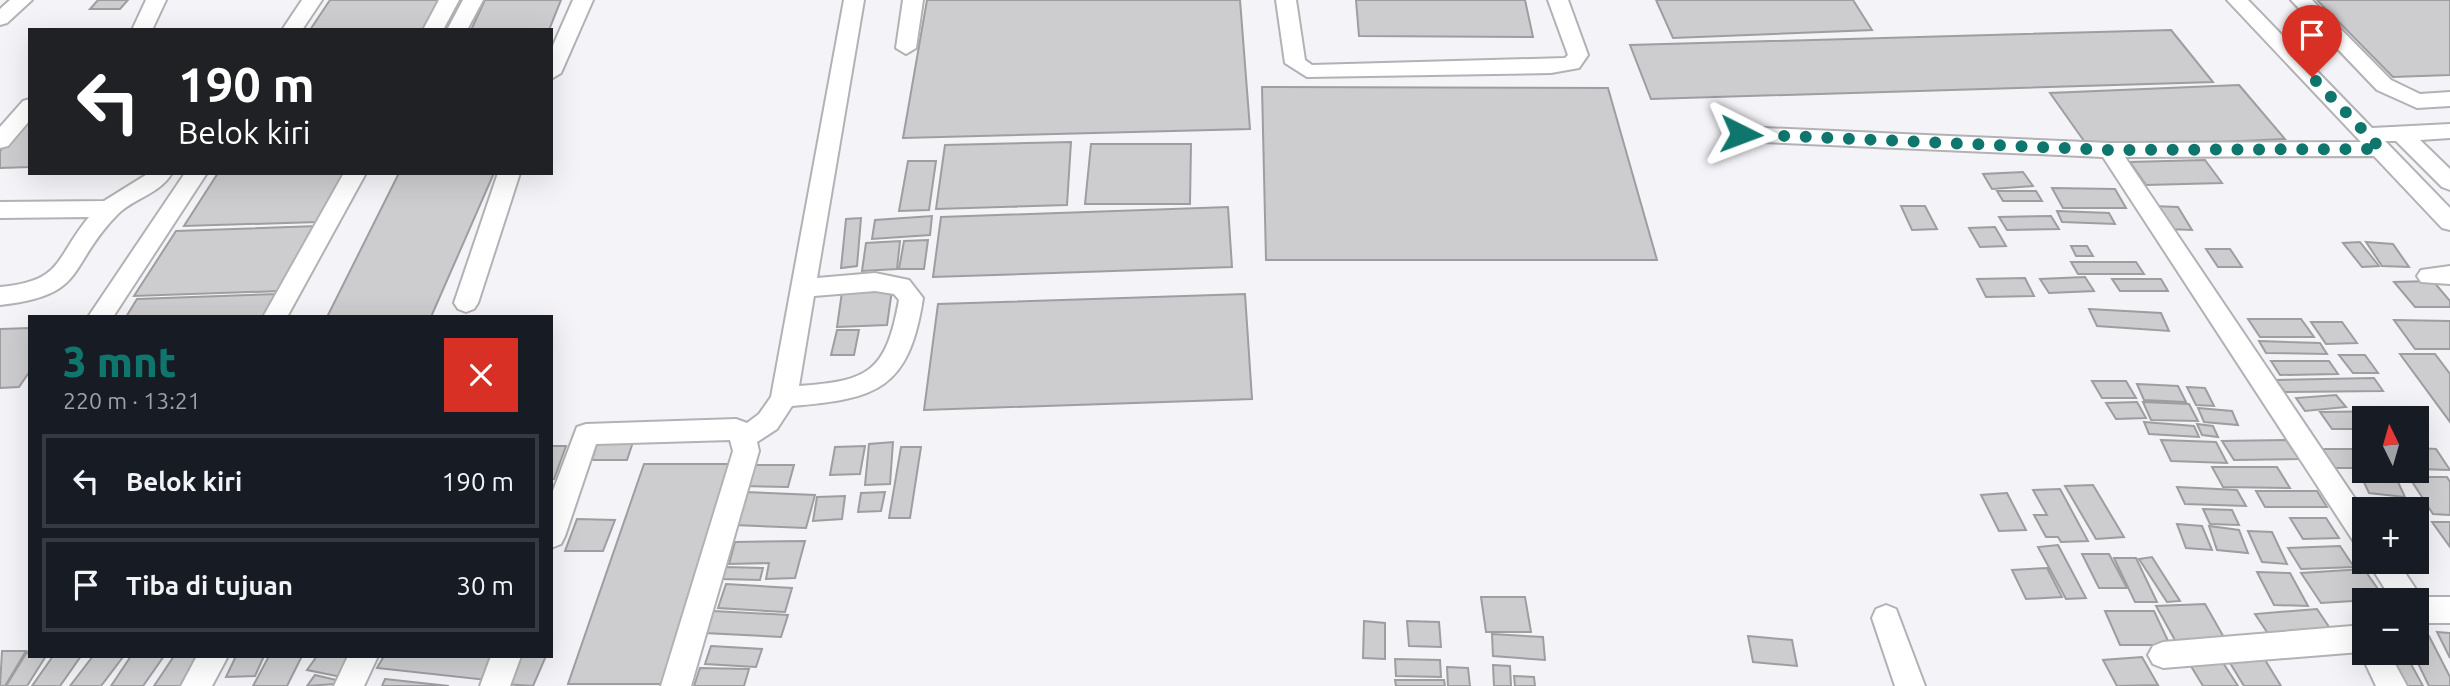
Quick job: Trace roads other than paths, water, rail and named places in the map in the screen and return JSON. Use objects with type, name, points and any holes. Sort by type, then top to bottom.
[{"type":"street","points":[[0,19],[22,0]]},
{"type":"street","points":[[143,28],[156,0]]},
{"type":"street","points":[[293,28],[312,0]]},
{"type":"street","points":[[434,28],[449,0]]},
{"type":"street","points":[[458,28],[473,0]]},
{"type":"street","points":[[553,68],[583,0]]},
{"type":"street","points":[[743,436],[759,431],[774,417],[784,397],[854,0]]},
{"type":"street","points":[[906,48],[913,0]]},
{"type":"street","points":[[1286,0],[1295,63],[1307,71],[1325,73],[1551,67],[1572,64],[1578,55],[1558,0]]},
{"type":"street","points":[[2236,0],[2450,222]]},
{"type":"street","points":[[2301,0],[2384,85],[2417,101],[2450,99]]},
{"type":"street","points":[[0,141],[28,108]]},
{"type":"street","points":[[1741,134],[2109,150],[2374,142],[2402,134],[2450,131]]},
{"type":"street","points":[[2402,134],[2450,183]]},
{"type":"street","points":[[2109,150],[2352,516]]},
{"type":"street","points":[[0,296],[38,292],[61,279],[109,209],[155,182],[160,175]]},
{"type":"street","points":[[101,315],[195,175]]},
{"type":"street","points":[[276,315],[354,175]]},
{"type":"street","points":[[466,303],[508,175]]},
{"type":"street","points":[[0,211],[109,209]]},
{"type":"street","points":[[784,397],[861,387],[885,370],[908,324],[911,298],[901,286],[875,282],[803,288]]},
{"type":"street","points":[[553,530],[586,434],[736,429],[743,436],[746,451],[676,686]]},
{"type":"street","points":[[2429,610],[2450,610]]},
{"type":"street","points":[[1886,618],[1910,686]]},
{"type":"street","points":[[2163,655],[2352,639]]},
{"type":"street","points":[[196,686],[212,658]]},
{"type":"street","points":[[349,686],[362,658]]},
{"type":"street","points":[[495,686],[505,658]]},
{"type":"street","points":[[2381,665],[2392,686]]}]
